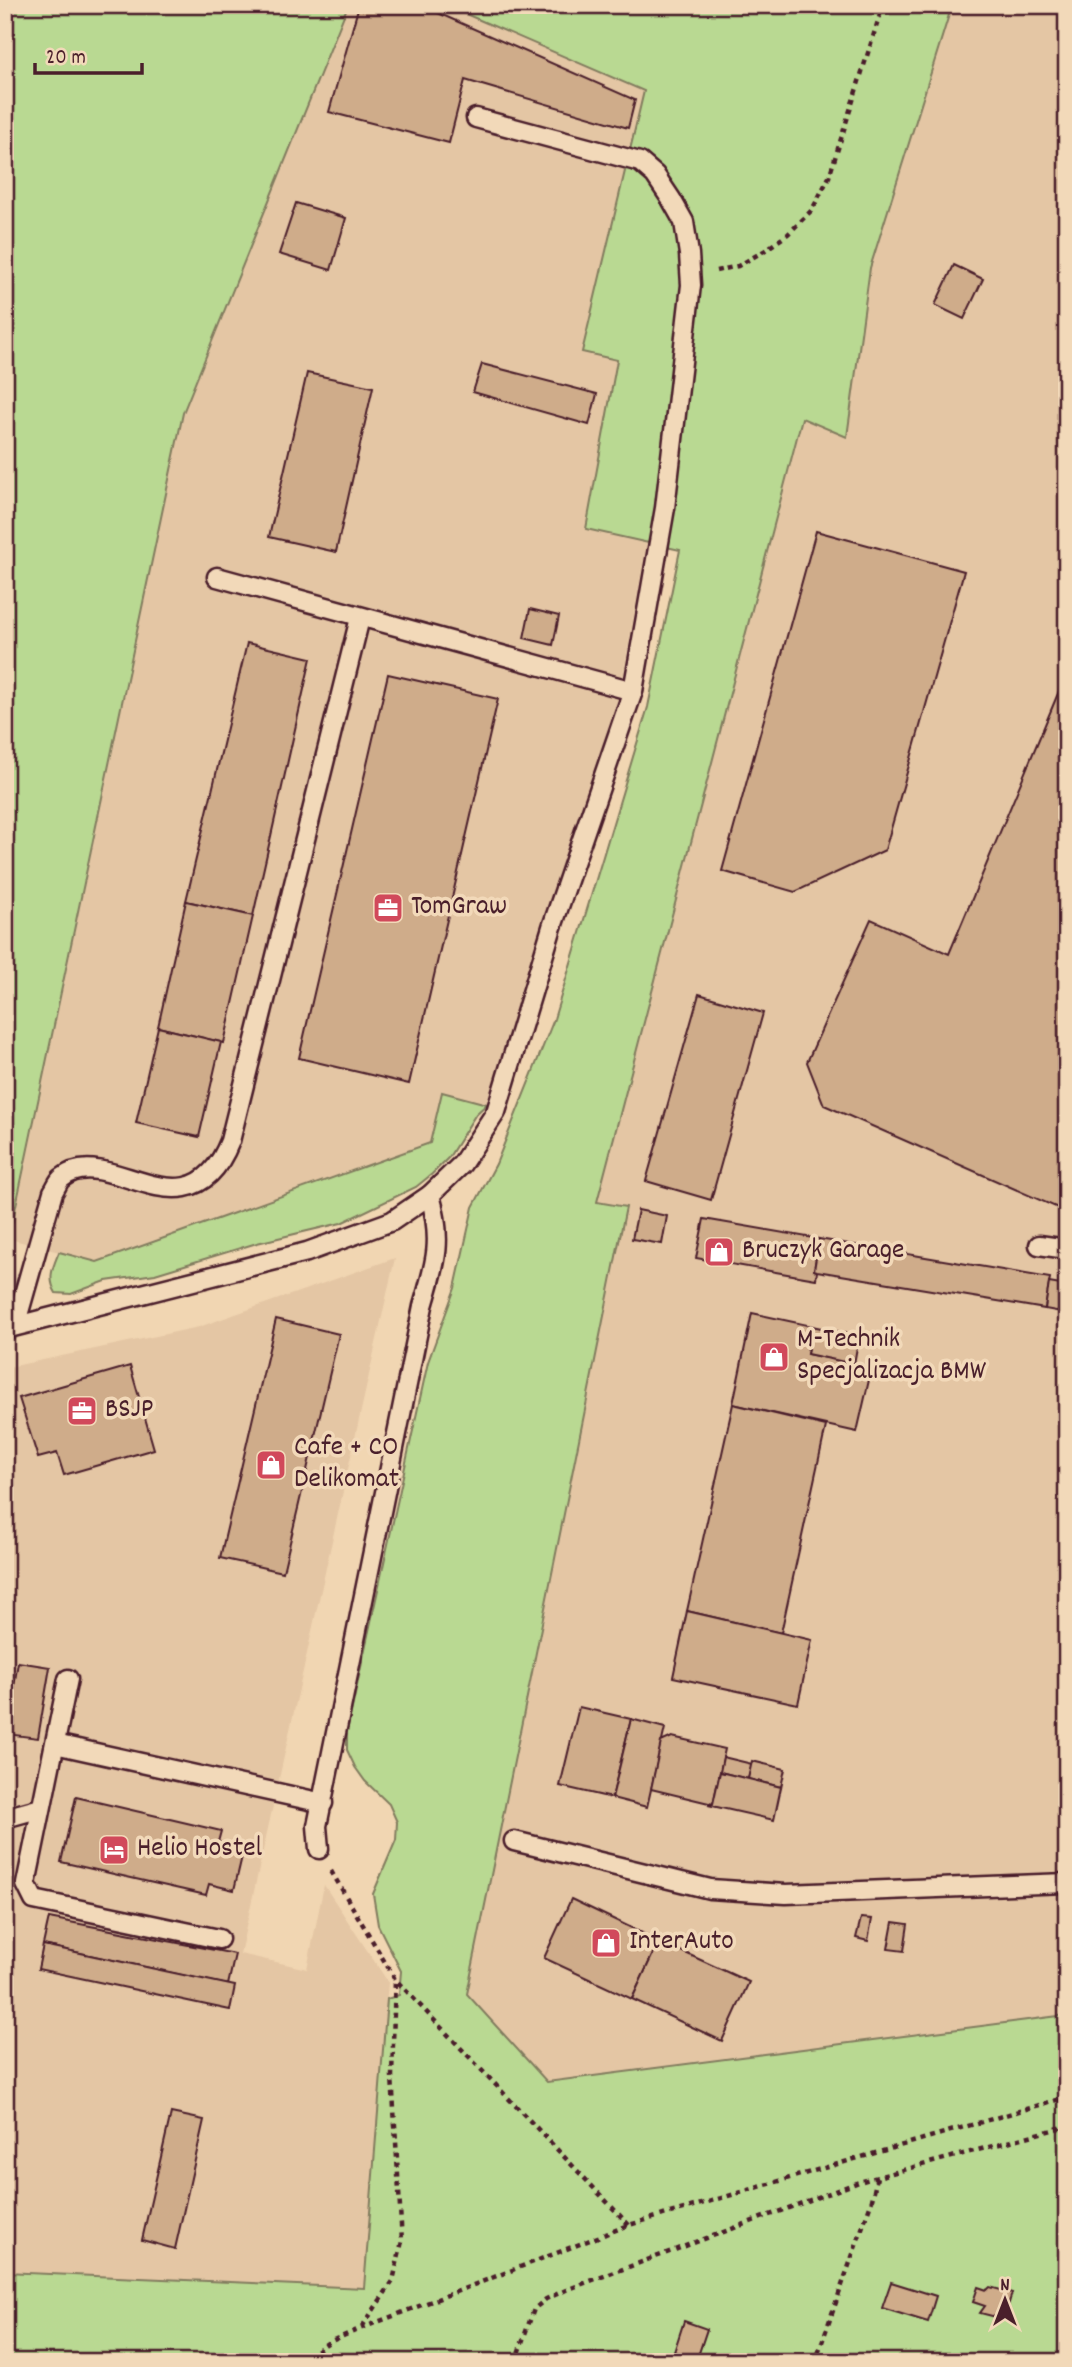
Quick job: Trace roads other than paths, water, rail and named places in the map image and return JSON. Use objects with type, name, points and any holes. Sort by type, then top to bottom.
[{"type":"lane","points":[[10,1327],[306,1252],[392,1221],[430,1195],[462,1164],[496,1112],[552,927],[633,691],[665,508],[691,285],[684,222],[655,174],[640,162],[475,118]]},
{"type":"lane","points":[[217,577],[633,691]]},
{"type":"lane","points":[[10,1327],[53,1192],[62,1178],[77,1171],[93,1170],[162,1187],[189,1187],[221,1162],[230,1141],[360,618]]},
{"type":"lane","points":[[319,1849],[317,1826],[423,1307],[438,1255],[437,1222],[430,1195]]},
{"type":"lane","points":[[1039,1245],[1067,1249]]},
{"type":"lane","points":[[68,1679],[26,1884],[34,1900],[219,1939]]},
{"type":"lane","points":[[55,1744],[323,1803]]},
{"type":"lane","points":[[5,1818],[41,1808]]},
{"type":"lane","points":[[514,1841],[710,1889],[786,1894],[1067,1883]]},
{"type":"place","name":"TomGraw","points":[[388,908]]},
{"type":"place","name":"Bruczyk Garage","points":[[719,1252]]},
{"type":"place","name":"M-Technik Specjalizacja BMW","points":[[774,1357]]},
{"type":"place","name":"BSJP","points":[[82,1411]]},
{"type":"place","name":"Cafe + CO Delikomat","points":[[271,1465]]},
{"type":"place","name":"Helio Hostel","points":[[114,1850]]},
{"type":"place","name":"InterAuto","points":[[606,1943]]}]
